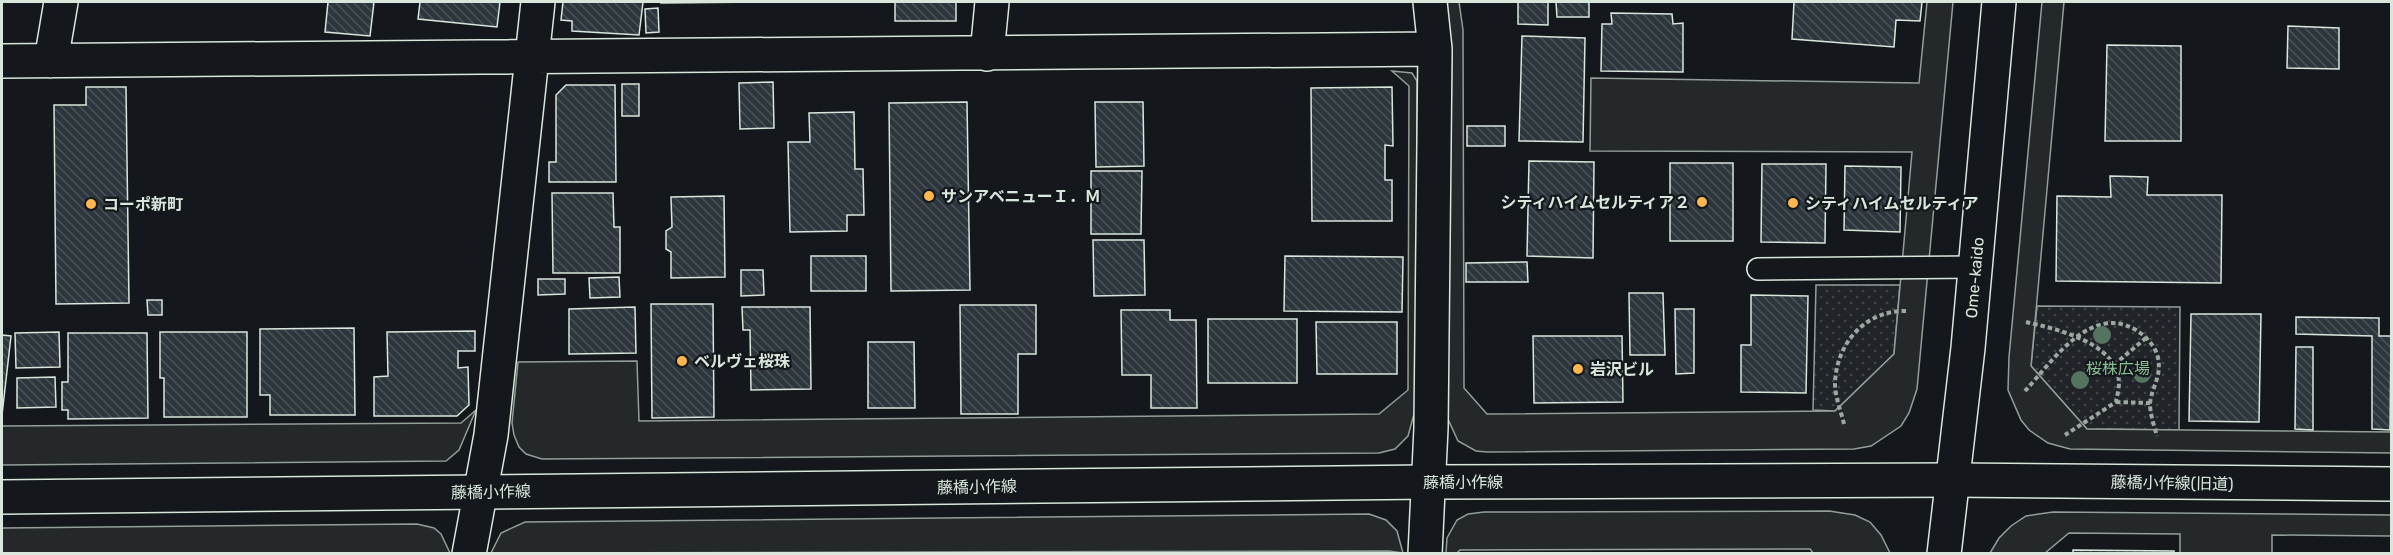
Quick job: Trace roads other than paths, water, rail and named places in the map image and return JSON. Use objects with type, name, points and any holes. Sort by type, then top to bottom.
[{"type":"street","points":[[51,61],[61,2]]},
{"type":"street","points":[[469,554],[492,426],[538,2]]},
{"type":"street","points":[[987,54],[992,2]]},
{"type":"street","points":[[1425,554],[1435,50],[1430,2]]},
{"type":"street","name":"Ome-kaido","points":[[1944,554],[1976,267],[1999,2]]},
{"type":"street","points":[[2,61],[1435,50]]},
{"type":"street","name":"藤橋小作線","points":[[2,497],[1428,482],[1953,480]]},
{"type":"street","name":"藤橋小作線(旧道)","points":[[1953,480],[2391,484]]},
{"type":"lane","points":[[1758,269],[1976,267]]},
{"type":"place","name":"サンアベニューＩ．Ｍ","points":[[929,196]]},
{"type":"place","name":"シティハイムセルティア２","points":[[1702,202]]},
{"type":"place","name":"シティハイムセルティア","points":[[1793,203]]},
{"type":"place","name":"コーポ新町","points":[[91,204]]},
{"type":"place","name":"ベルヴェ桜珠","points":[[682,361]]},
{"type":"place","name":"岩沢ビル","points":[[1578,369]]},
{"type":"park label","name":"桜株広場","points":[[2118,368]]}]
